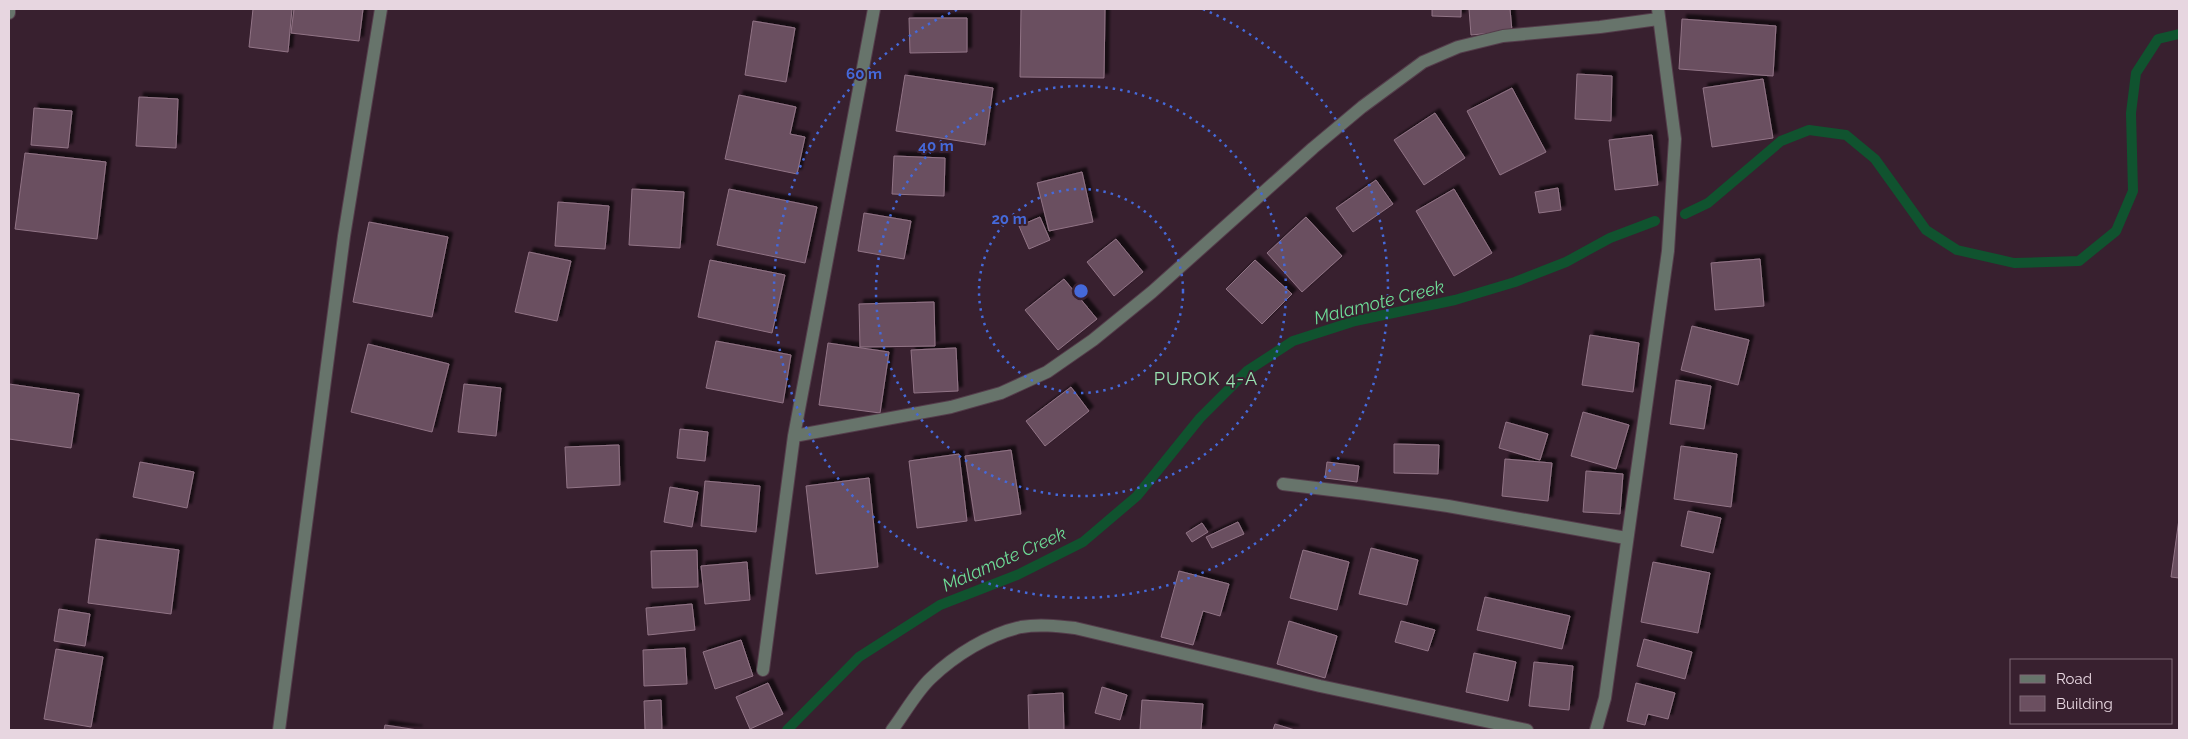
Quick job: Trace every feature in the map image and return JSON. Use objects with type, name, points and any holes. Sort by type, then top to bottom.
[{"type":"street","points":[[279,730],[342,246],[381,9]]},
{"type":"street","points":[[763,670],[794,436],[874,9]]},
{"type":"street","points":[[794,436],[951,407],[1001,393],[1047,372],[1093,340],[1152,292],[1313,148],[1362,107],[1423,62],[1458,47],[1503,36],[1600,27],[1658,14],[1674,139],[1671,201],[1663,292],[1626,538],[1605,698],[1596,730]]},
{"type":"street","points":[[1283,484],[1420,502],[1626,538]]},
{"type":"street","points":[[892,730],[930,679],[954,658],[988,638],[1021,627],[1048,625],[1075,628],[1320,686],[1527,730]]},
{"type":"building","points":[[253,9],[292,9],[288,52],[249,47]]},
{"type":"building","points":[[294,9],[363,9],[359,41],[291,33]]},
{"type":"building","points":[[1021,9],[1105,9],[1104,78],[1020,77]]},
{"type":"building","points":[[1432,9],[1461,9],[1461,17],[1432,16]]},
{"type":"building","points":[[1469,9],[1510,9],[1512,31],[1471,35]]},
{"type":"building","points":[[909,18],[967,18],[967,52],[910,53]]},
{"type":"building","points":[[1682,19],[1776,26],[1773,76],[1679,69]]},
{"type":"building","points":[[753,21],[795,28],[786,82],[745,75]]},
{"type":"building","points":[[1577,74],[1612,76],[1611,121],[1575,119]]},
{"type":"building","points":[[905,75],[993,88],[985,145],[896,131]]},
{"type":"building","points":[[1763,79],[1773,138],[1712,147],[1703,88]]},
{"type":"building","points":[[1512,88],[1546,152],[1500,175],[1467,111]]},
{"type":"building","points":[[739,95],[796,107],[790,134],[805,137],[797,174],[725,159]]},
{"type":"building","points":[[139,97],[178,99],[176,148],[136,146]]},
{"type":"building","points":[[34,108],[72,111],[68,148],[31,145]]},
{"type":"building","points":[[1435,113],[1465,158],[1424,185],[1394,140]]},
{"type":"building","points":[[1652,135],[1658,185],[1615,190],[1609,140]]},
{"type":"building","points":[[25,153],[106,162],[97,239],[15,229]]},
{"type":"building","points":[[894,156],[945,158],[944,196],[892,194]]},
{"type":"building","points":[[1082,172],[1093,222],[1049,231],[1037,183]]},
{"type":"building","points":[[1376,180],[1393,204],[1353,232],[1336,208]]},
{"type":"building","points":[[1558,188],[1561,210],[1539,213],[1535,192]]},
{"type":"building","points":[[632,189],[684,192],[680,248],[629,245]]},
{"type":"building","points":[[729,189],[817,207],[805,263],[717,245]]},
{"type":"building","points":[[1454,189],[1492,253],[1454,276],[1416,211]]},
{"type":"building","points":[[558,202],[609,206],[605,249],[555,246]]},
{"type":"building","points":[[864,213],[911,221],[904,259],[858,251]]},
{"type":"building","points":[[1040,217],[1050,240],[1029,249],[1019,226]]},
{"type":"building","points":[[1306,217],[1342,256],[1302,292],[1267,253]]},
{"type":"building","points":[[369,222],[448,237],[432,317],[353,302]]},
{"type":"building","points":[[1116,239],[1143,272],[1114,296],[1087,262]]},
{"type":"building","points":[[529,252],[571,261],[557,321],[515,312]]},
{"type":"building","points":[[1760,259],[1764,306],[1715,310],[1711,263]]},
{"type":"building","points":[[710,260],[785,275],[772,333],[698,317]]},
{"type":"building","points":[[1255,260],[1292,294],[1262,324],[1226,289]]},
{"type":"building","points":[[1064,279],[1097,319],[1058,350],[1025,310]]},
{"type":"building","points":[[934,302],[935,346],[860,347],[859,304]]},
{"type":"building","points":[[1692,326],[1749,340],[1738,385],[1681,370]]},
{"type":"building","points":[[1590,335],[1639,343],[1633,392],[1582,385]]},
{"type":"building","points":[[716,341],[791,355],[783,403],[706,388]]},
{"type":"building","points":[[828,343],[889,352],[880,413],[819,405]]},
{"type":"building","points":[[368,344],[449,364],[432,432],[351,412]]},
{"type":"building","points":[[956,348],[958,391],[914,393],[911,350]]},
{"type":"building","points":[[1676,380],[1711,386],[1704,429],[1670,424]]},
{"type":"building","points":[[9,384],[79,394],[71,448],[9,439]]},
{"type":"building","points":[[464,384],[501,388],[496,436],[458,432]]},
{"type":"building","points":[[1071,387],[1089,411],[1045,446],[1026,421]]},
{"type":"building","points":[[1583,412],[1629,425],[1616,469],[1571,456]]},
{"type":"building","points":[[1506,422],[1548,434],[1540,460],[1499,448]]},
{"type":"building","points":[[680,429],[708,432],[705,461],[677,458]]},
{"type":"building","points":[[1394,444],[1439,445],[1438,474],[1394,473]]},
{"type":"building","points":[[619,445],[620,485],[567,488],[565,447]]},
{"type":"building","points":[[1681,446],[1737,454],[1731,507],[1674,499]]},
{"type":"building","points":[[1011,450],[1021,514],[975,521],[965,456]]},
{"type":"building","points":[[959,454],[967,521],[917,528],[909,461]]},
{"type":"building","points":[[1505,459],[1552,463],[1548,501],[1502,496]]},
{"type":"building","points":[[140,462],[194,472],[187,508],[133,497]]},
{"type":"building","points":[[1327,462],[1359,466],[1357,482],[1325,478]]},
{"type":"building","points":[[1586,471],[1623,474],[1620,514],[1583,512]]},
{"type":"building","points":[[869,478],[878,567],[816,574],[806,486]]},
{"type":"building","points":[[705,481],[760,486],[756,532],[701,526]]},
{"type":"building","points":[[670,487],[698,492],[692,527],[664,522]]},
{"type":"building","points":[[1688,511],[1721,518],[1713,553],[1681,546]]},
{"type":"building","points":[[2179,519],[2179,578],[2171,577]]},
{"type":"building","points":[[1238,522],[1244,534],[1212,548],[1206,537]]},
{"type":"building","points":[[1202,523],[1208,532],[1192,542],[1186,533]]},
{"type":"building","points":[[96,539],[179,550],[171,614],[88,603]]},
{"type":"building","points":[[1371,548],[1418,560],[1407,605],[1359,594]]},
{"type":"building","points":[[697,550],[698,587],[652,588],[651,551]]},
{"type":"building","points":[[1303,550],[1349,562],[1337,610],[1290,598]]},
{"type":"building","points":[[747,562],[750,600],[705,604],[701,566]]},
{"type":"building","points":[[1653,562],[1710,573],[1698,633],[1641,622]]},
{"type":"building","points":[[1179,571],[1229,584],[1220,616],[1203,611],[1193,645],[1161,637]]},
{"type":"building","points":[[1485,597],[1570,616],[1562,649],[1477,630]]},
{"type":"building","points":[[692,604],[695,630],[648,635],[646,608]]},
{"type":"building","points":[[59,609],[90,614],[85,646],[54,641]]},
{"type":"building","points":[[1289,621],[1337,636],[1325,678],[1277,664]]},
{"type":"building","points":[[1401,621],[1435,630],[1428,651],[1395,642]]},
{"type":"building","points":[[1644,639],[1692,652],[1685,679],[1637,666]]},
{"type":"building","points":[[741,640],[753,676],[715,689],[703,652]]},
{"type":"building","points":[[685,648],[687,684],[644,686],[643,650]]},
{"type":"building","points":[[56,649],[103,657],[91,727],[44,719]]},
{"type":"building","points":[[1474,653],[1516,662],[1508,701],[1466,692]]},
{"type":"building","points":[[1534,662],[1573,666],[1569,710],[1529,706]]},
{"type":"building","points":[[768,683],[783,714],[750,729],[736,697]]},
{"type":"building","points":[[1636,683],[1675,693],[1668,719],[1648,714],[1645,725],[1627,721]]},
{"type":"building","points":[[1102,687],[1127,695],[1120,720],[1095,713]]},
{"type":"building","points":[[1063,693],[1064,730],[1029,730],[1028,695]]},
{"type":"building","points":[[661,700],[662,730],[645,730],[644,701]]},
{"type":"building","points":[[1142,700],[1203,704],[1201,730],[1140,730]]},
{"type":"building","points":[[1275,724],[1295,730],[1273,730]]},
{"type":"building","points":[[385,725],[418,730],[384,730]]},
{"type":"waterway","name":"Malamote Creek","points":[[1685,214],[1708,203],[1781,141],[1809,130],[1846,135],[1875,159],[1926,230],[1957,250],[2014,263],[2079,261],[2116,231],[2133,191],[2131,113],[2136,73],[2158,39],[2179,34]]},
{"type":"waterway","name":"Malamote Creek","points":[[787,730],[859,657],[940,605],[1017,575],[1083,542],[1137,496],[1200,418],[1247,371],[1293,341],[1355,321],[1455,300],[1515,282],[1566,262],[1610,238],[1655,221]]},
{"type":"district","name":"PUROK 4-A","points":[[1206,378]]}]
